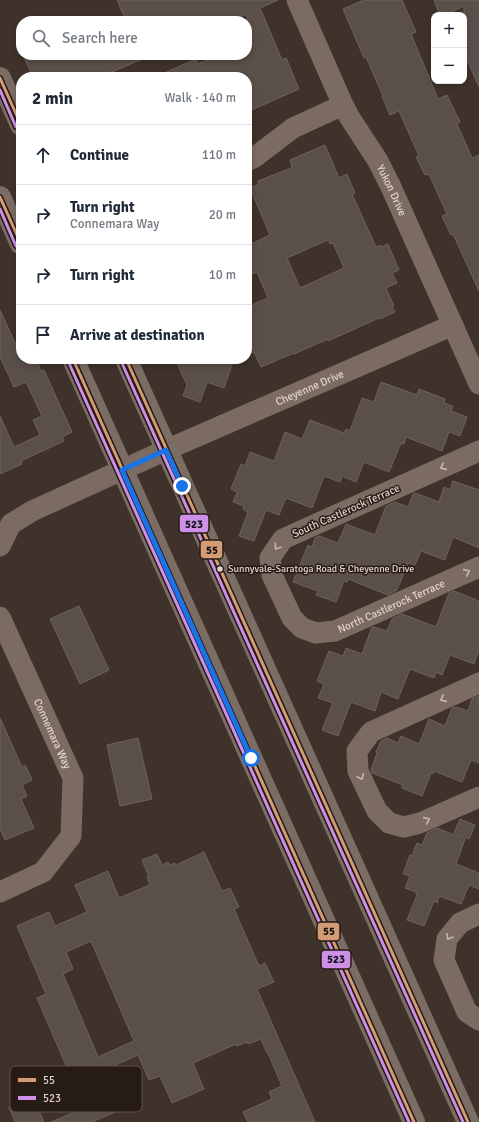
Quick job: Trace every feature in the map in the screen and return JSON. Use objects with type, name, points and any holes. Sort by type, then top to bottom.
[{"type":"main road","points":[[0,78],[16,114]]},
{"type":"main road","points":[[0,197],[16,233]]},
{"type":"main road","points":[[75,364],[414,1122]]},
{"type":"main road","points":[[128,364],[468,1122]]},
{"type":"street","name":"Yukon Drive","points":[[297,0],[350,118],[378,161],[479,384]]},
{"type":"street","points":[[252,158],[293,128],[343,104]]},
{"type":"street","name":"Cheyenne Drive","points":[[166,450],[452,325]]},
{"type":"street","points":[[0,546],[11,524],[32,511],[166,450]]},
{"type":"street","name":"South Castlerock Terrace","points":[[302,628],[292,618],[272,575],[270,558],[283,539],[479,451]]},
{"type":"street","name":"North Castlerock Terrace","points":[[302,628],[316,633],[335,631],[479,566]]},
{"type":"street","name":"Connemara Way","points":[[0,617],[73,778],[71,836],[43,872],[0,892]]},
{"type":"street","points":[[479,683],[371,732],[357,751],[358,771],[377,811],[389,823],[404,827],[420,823],[479,797]]},
{"type":"street","points":[[479,914],[460,923],[446,939],[444,960],[467,1012],[479,1020]]},
{"type":"building","points":[[117,0],[278,0],[260,8],[282,60],[286,58],[299,89],[252,110],[252,72],[166,72],[194,60],[196,60],[198,64],[207,60],[252,60],[252,16],[247,16],[247,14],[242,16],[124,16]]},
{"type":"building","points":[[364,0],[402,0],[416,32],[411,34],[438,99],[447,95],[460,122],[457,124],[472,158],[479,155],[479,291],[453,234],[451,235],[442,216],[447,214],[429,174],[425,175],[416,157],[419,156],[399,111],[390,115],[366,57],[364,58],[343,9]]},
{"type":"building","points":[[434,0],[479,0],[479,87],[467,60],[467,12],[464,12],[464,6],[451,12],[439,12]]},
{"type":"building","points":[[25,60],[140,60],[112,72],[31,72]]},
{"type":"building","points":[[325,145],[339,178],[347,174],[355,193],[352,194],[376,247],[380,245],[381,247],[388,244],[399,270],[392,273],[397,283],[386,288],[395,312],[328,341],[328,339],[261,367],[254,352],[252,353],[252,305],[268,298],[257,272],[252,274],[252,244],[270,235],[252,193],[252,187],[259,184],[258,181],[291,168],[292,166],[290,160]],"holes":[[[328,240],[330,244],[333,243],[344,268],[300,288],[287,258]]]},
{"type":"building","points":[[0,310],[16,345],[16,364],[38,364],[41,371],[44,370],[72,432],[62,437],[64,441],[21,461],[22,464],[0,474],[0,416],[14,447],[40,435],[33,420],[42,416],[26,382],[14,387],[0,357]]},
{"type":"building","points":[[177,364],[232,364],[224,388],[207,382],[200,402],[183,396],[187,385]]},
{"type":"building","points":[[381,382],[417,395],[419,389],[445,399],[444,403],[453,406],[451,411],[467,417],[460,436],[449,432],[442,451],[406,437],[404,444],[401,443],[389,472],[364,462],[356,482],[342,476],[340,482],[324,476],[312,508],[286,498],[279,515],[266,510],[254,541],[239,536],[248,512],[243,509],[244,506],[233,502],[237,492],[231,489],[241,464],[245,466],[250,452],[274,461],[285,432],[302,439],[310,420],[344,433],[346,429],[350,431],[362,398],[374,402]]},
{"type":"building","points":[[453,481],[479,490],[479,548],[453,537],[445,560],[421,551],[415,565],[408,563],[397,590],[388,595],[348,579],[347,582],[344,581],[336,602],[316,595],[318,591],[293,582],[308,545],[312,547],[315,538],[319,536],[338,543],[346,524],[375,535],[386,506],[395,502],[408,507],[413,494],[415,493],[439,502],[444,487],[450,490]]},
{"type":"building","points":[[454,591],[479,601],[479,650],[474,664],[450,655],[442,675],[436,672],[434,678],[410,669],[398,699],[381,692],[375,711],[351,702],[338,736],[322,730],[333,703],[318,698],[324,684],[317,681],[329,651],[343,656],[346,648],[362,654],[372,627],[387,631],[392,619],[402,614],[436,627],[449,593]]},
{"type":"building","points":[[79,606],[109,670],[80,684],[50,619]]},
{"type":"building","points":[[479,696],[479,763],[471,760],[462,782],[434,771],[433,774],[431,773],[422,796],[402,788],[403,785],[372,773],[371,770],[377,753],[376,752],[381,741],[387,738],[398,743],[401,736],[419,744],[429,719],[445,726],[452,708],[456,707],[468,711],[472,699]]},
{"type":"building","points":[[0,718],[22,767],[25,765],[32,780],[22,785],[27,796],[21,799],[34,828],[5,840],[0,829]]},
{"type":"building","points":[[138,738],[152,799],[120,806],[107,745]]},
{"type":"building","points":[[460,819],[475,825],[469,839],[454,833]]},
{"type":"building","points":[[437,828],[465,839],[456,864],[479,873],[479,889],[469,885],[461,904],[439,896],[437,903],[434,901],[424,926],[407,920],[417,895],[416,892],[405,888],[410,876],[403,874],[410,855],[412,856],[417,843],[422,845],[427,833]]},
{"type":"building","points":[[204,852],[222,891],[230,888],[239,907],[234,909],[259,966],[265,963],[274,982],[257,989],[315,1122],[248,1122],[243,1112],[272,1099],[269,1092],[282,1086],[261,1039],[248,1044],[247,1042],[237,1046],[236,1044],[193,1063],[204,1089],[172,1103],[160,1076],[149,1080],[138,1055],[113,1066],[66,1066],[37,998],[46,994],[17,926],[49,912],[55,926],[87,912],[75,885],[108,871],[119,898],[150,885],[147,877],[149,877],[142,860],[157,854],[162,865],[168,862],[170,865],[175,863],[176,865]],"holes":[[[91,941],[134,1041],[98,1057],[63,974],[73,969],[66,952]]]},
{"type":"building","points":[[11,1112],[40,1112],[44,1122],[15,1122]]},
{"type":"building","points":[[75,1112],[115,1112],[92,1122],[51,1122]]},
{"type":"transit line","name":"55","points":[[0,78],[16,114]]},
{"type":"transit line","name":"523","points":[[0,90],[16,127]]},
{"type":"transit line","name":"55","points":[[0,197],[16,233]]},
{"type":"transit line","name":"523","points":[[0,209],[16,246]]},
{"type":"transit line","name":"523","points":[[69,364],[409,1122]]},
{"type":"transit line","name":"55","points":[[75,364],[414,1122]]},
{"type":"transit line","name":"523","points":[[122,364],[463,1122]]},
{"type":"transit line","name":"55","points":[[128,364],[468,1122]]},
{"type":"place","name":"Sunnyvale-Saratoga Road & Cheyenne Drive","points":[[220,569]]},
{"type":"route","points":[[182,486],[166,450],[122,470],[251,758]]}]
